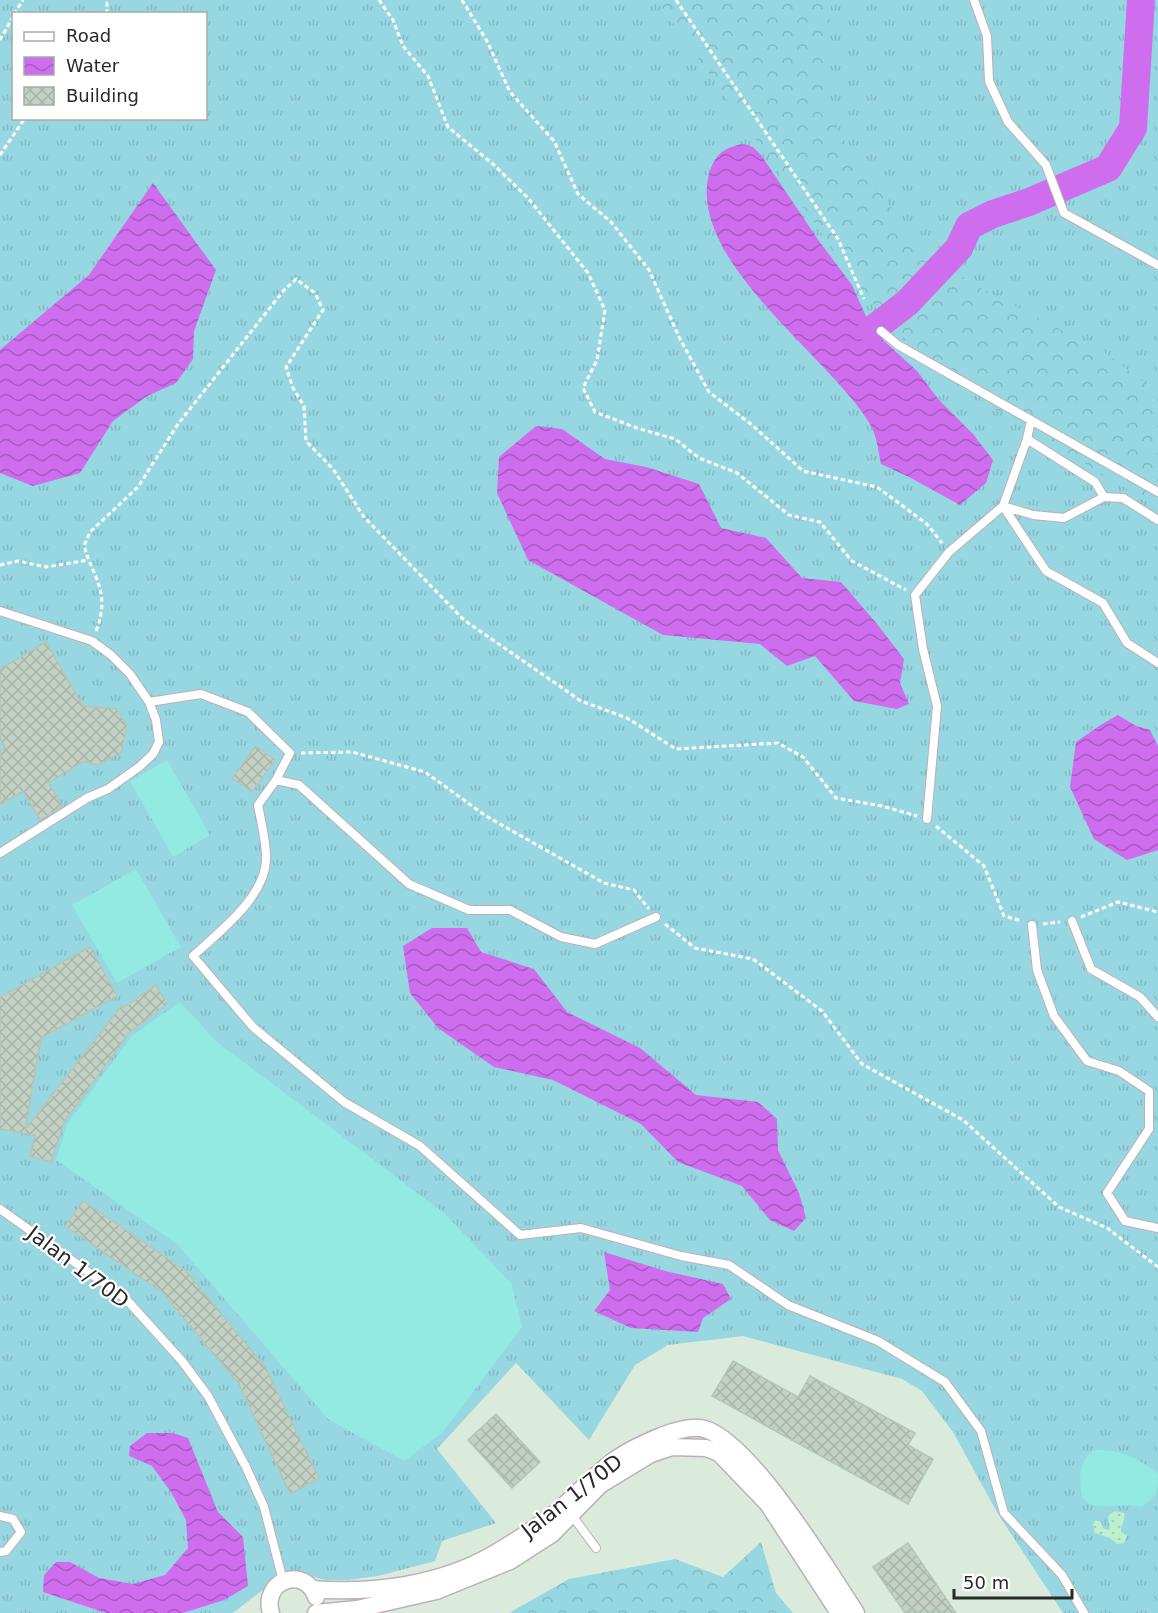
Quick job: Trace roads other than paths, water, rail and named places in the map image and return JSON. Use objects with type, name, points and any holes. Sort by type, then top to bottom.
[{"type":"street","name":"Jalan 1/70D","points":[[283,1581],[298,1580],[312,1589],[339,1592],[386,1589],[455,1573],[492,1556],[550,1517],[608,1465],[641,1445],[677,1429],[704,1428],[729,1443],[781,1502],[856,1613]]},
{"type":"street","name":"Jalan 1/70D","points":[[315,1613],[357,1609],[436,1592],[510,1561],[552,1534],[600,1485],[651,1454],[672,1447],[706,1448],[719,1453],[768,1504],[839,1613]]},
{"type":"street","points":[[269,1612],[270,1597],[283,1581]]},
{"type":"street","points":[[312,1589],[317,1599],[315,1613]]},
{"type":"lane","points":[[974,0],[987,36],[989,81],[1008,122],[1046,165],[1064,213],[1158,265]]},
{"type":"lane","points":[[881,330],[898,345],[1158,492]]},
{"type":"lane","points":[[927,819],[937,706],[922,649],[915,594],[949,552],[1003,506],[1031,420]]},
{"type":"lane","points":[[1026,440],[1095,482],[1104,497]]},
{"type":"lane","points":[[1003,506],[1033,514],[1064,518],[1104,497],[1123,498],[1158,520]]},
{"type":"lane","points":[[1003,506],[1047,571],[1103,603],[1127,643],[1158,663]]},
{"type":"lane","points":[[0,611],[92,641],[111,655],[129,674],[149,702],[156,720],[159,742],[153,754],[139,767],[108,789],[87,798],[0,853]]},
{"type":"lane","points":[[149,702],[201,693],[248,712],[290,753],[276,780],[258,805],[266,861],[257,891],[237,915],[193,956],[253,1027],[344,1101],[420,1146],[520,1235],[581,1228],[681,1256],[729,1265],[789,1305],[878,1341],[945,1382],[981,1431],[1004,1513],[1062,1575],[1084,1613]]},
{"type":"lane","points":[[276,780],[299,785],[409,884],[470,910],[510,910],[561,937],[595,944],[656,917]]},
{"type":"lane","points":[[1072,921],[1091,969],[1140,997],[1158,1017]]},
{"type":"lane","points":[[1032,925],[1037,970],[1054,1016],[1087,1061],[1119,1071],[1149,1091],[1149,1129],[1107,1193],[1125,1221],[1158,1228]]},
{"type":"lane","name":"Jalan 1/70D","points":[[0,1209],[126,1299],[182,1361],[208,1396],[246,1467],[264,1508],[283,1581]]},
{"type":"lane","points":[[571,1514],[596,1548]]},
{"type":"lane","points":[[0,1515],[13,1519],[21,1532],[6,1551],[0,1552]]},
{"type":"water","points":[[744,144],[753,147],[761,155],[819,241],[852,285],[872,330],[917,371],[939,400],[973,434],[993,460],[986,483],[960,505],[881,464],[876,438],[870,424],[851,398],[766,306],[740,274],[719,240],[708,207],[709,174],[714,161],[721,153],[731,147]]},
{"type":"water","points":[[153,183],[216,270],[194,331],[193,359],[176,383],[147,396],[113,421],[80,473],[33,486],[0,473],[0,350],[89,275]]},
{"type":"water","points":[[536,426],[562,429],[605,459],[646,467],[699,484],[721,528],[766,538],[802,578],[841,582],[904,659],[900,683],[909,704],[897,709],[854,701],[815,656],[787,666],[760,644],[663,635],[528,560],[497,493],[499,457]]},
{"type":"water","points":[[1118,715],[1136,726],[1150,730],[1158,746],[1158,850],[1127,860],[1094,839],[1070,787],[1076,742]]},
{"type":"water","points":[[432,928],[467,928],[481,952],[534,969],[567,1012],[640,1048],[696,1095],[758,1102],[777,1119],[778,1150],[799,1193],[806,1218],[794,1231],[770,1220],[742,1186],[678,1162],[641,1124],[553,1080],[494,1067],[438,1028],[410,993],[403,946]]},
{"type":"water","points":[[604,1252],[665,1271],[723,1284],[731,1299],[703,1318],[698,1332],[631,1328],[594,1311],[610,1290]]},
{"type":"water","points":[[147,1433],[173,1433],[188,1438],[218,1512],[243,1537],[248,1586],[224,1600],[183,1613],[106,1613],[43,1592],[44,1575],[56,1562],[70,1562],[99,1578],[133,1584],[165,1575],[188,1548],[186,1520],[171,1492],[152,1466],[129,1456],[130,1446]]},
{"type":"waterway","points":[[872,330],[907,303],[959,248],[969,226],[993,214],[1029,202],[1108,168],[1133,128],[1141,0]]}]
